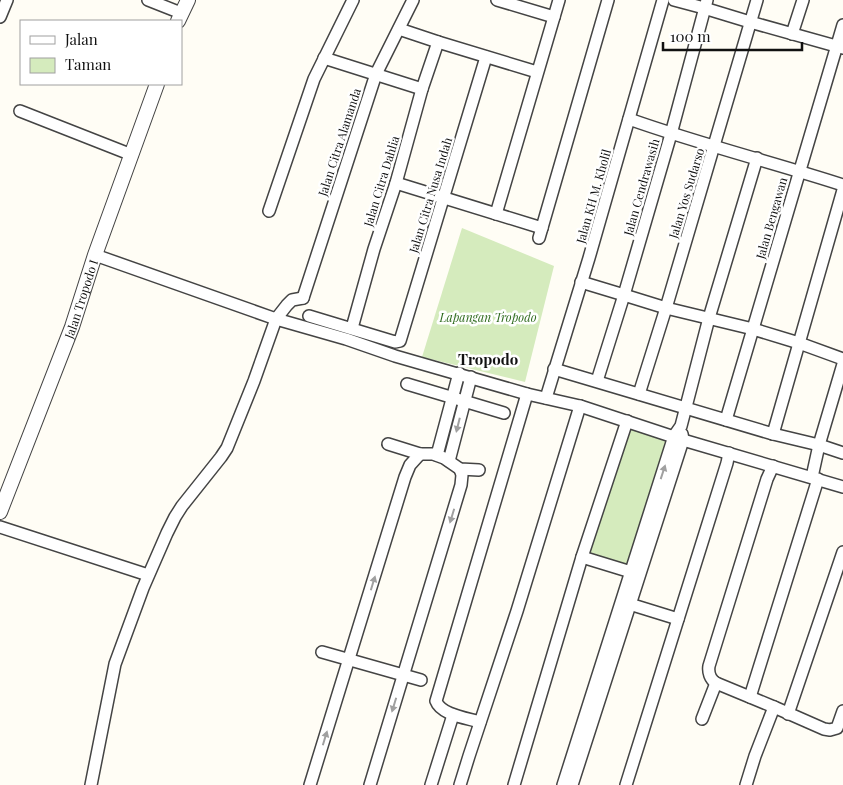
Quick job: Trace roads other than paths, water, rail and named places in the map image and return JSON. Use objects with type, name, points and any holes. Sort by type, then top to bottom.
[{"type":"street","points":[[1,13],[7,0]]},
{"type":"street","points":[[148,0],[180,17],[188,0]]},
{"type":"street","points":[[270,211],[314,79],[353,0]]},
{"type":"street","name":"Jalan Citra Alamanda","points":[[303,298],[376,74],[413,0]]},
{"type":"street","points":[[497,0],[554,17]]},
{"type":"street","points":[[496,214],[559,0]]},
{"type":"street","points":[[396,183],[496,214],[540,233],[608,0]]},
{"type":"street","name":"Jalan KH M. Kholil","points":[[546,398],[589,258],[663,0]]},
{"type":"street","points":[[674,0],[706,4],[750,22],[840,47]]},
{"type":"street","name":"Jalan Yos Sudarso","points":[[638,394],[666,308],[757,0]]},
{"type":"street","points":[[792,33],[802,0]]},
{"type":"street","name":"Jalan Cendrawasih","points":[[597,381],[671,134],[706,4]]},
{"type":"street","name":"Jalan Bengawan","points":[[726,420],[799,171],[840,47],[843,25]]},
{"type":"street","points":[[399,29],[537,72]]},
{"type":"street","name":"Jalan Citra Dahlia","points":[[352,328],[374,249],[396,183],[422,90],[438,42]]},
{"type":"street","name":"Jalan Citra Nusa Indah","points":[[352,328],[395,342],[400,341],[486,57]]},
{"type":"street","points":[[324,58],[422,90]]},
{"type":"street","name":"Jalan Tropodo I","points":[[0,512],[72,327],[95,255],[157,85]]},
{"type":"street","points":[[20,111],[132,155]]},
{"type":"street","points":[[629,119],[671,134],[757,158],[843,186]]},
{"type":"street","points":[[572,785],[626,603],[679,438],[680,426],[709,318],[757,158]]},
{"type":"street","points":[[773,434],[843,190]]},
{"type":"street","points":[[95,255],[276,319],[527,394],[580,406],[843,487]]},
{"type":"street","points":[[581,282],[666,308],[753,329],[843,359]]},
{"type":"street","points":[[90,785],[115,664],[148,575],[167,533],[182,506],[227,448],[276,319],[292,300],[303,298],[308,308],[309,316],[306,328]]},
{"type":"street","points":[[309,316],[352,328]]},
{"type":"street","points":[[750,697],[815,478],[819,445],[843,364]]},
{"type":"street","points":[[554,369],[773,434],[843,452]]},
{"type":"street","points":[[437,455],[459,373]]},
{"type":"street","points":[[449,461],[470,377]]},
{"type":"street","points":[[407,384],[504,413]]},
{"type":"street","points":[[480,722],[453,715],[438,705],[436,701],[527,394]]},
{"type":"street","points":[[460,785],[517,611],[580,406]]},
{"type":"street","points":[[514,785],[582,556],[627,421]]},
{"type":"street","points":[[563,785],[626,603],[631,572],[679,438]]},
{"type":"street","points":[[388,444],[420,454],[437,455],[460,469],[479,470]]},
{"type":"street","points":[[626,785],[729,453]]},
{"type":"street","points":[[310,785],[405,477],[410,465],[420,454]]},
{"type":"street","points":[[702,720],[712,678],[709,666],[764,488],[773,466]]},
{"type":"street","points":[[370,785],[461,485],[462,474],[460,469]]},
{"type":"street","points":[[0,527],[148,575]]},
{"type":"street","points":[[788,714],[843,552]]},
{"type":"street","points":[[582,556],[631,572]]},
{"type":"street","points":[[626,603],[678,620]]},
{"type":"street","points":[[322,652],[421,680]]},
{"type":"street","points":[[712,678],[750,697],[824,729],[830,730],[838,726],[843,711]]},
{"type":"street","points":[[746,785],[774,707]]},
{"type":"street","points":[[431,785],[453,715]]},
{"type":"district","name":"Tropodo","points":[[488,359]]},
{"type":"park label","name":"Lapangan Tropodo","points":[[488,317]]}]
